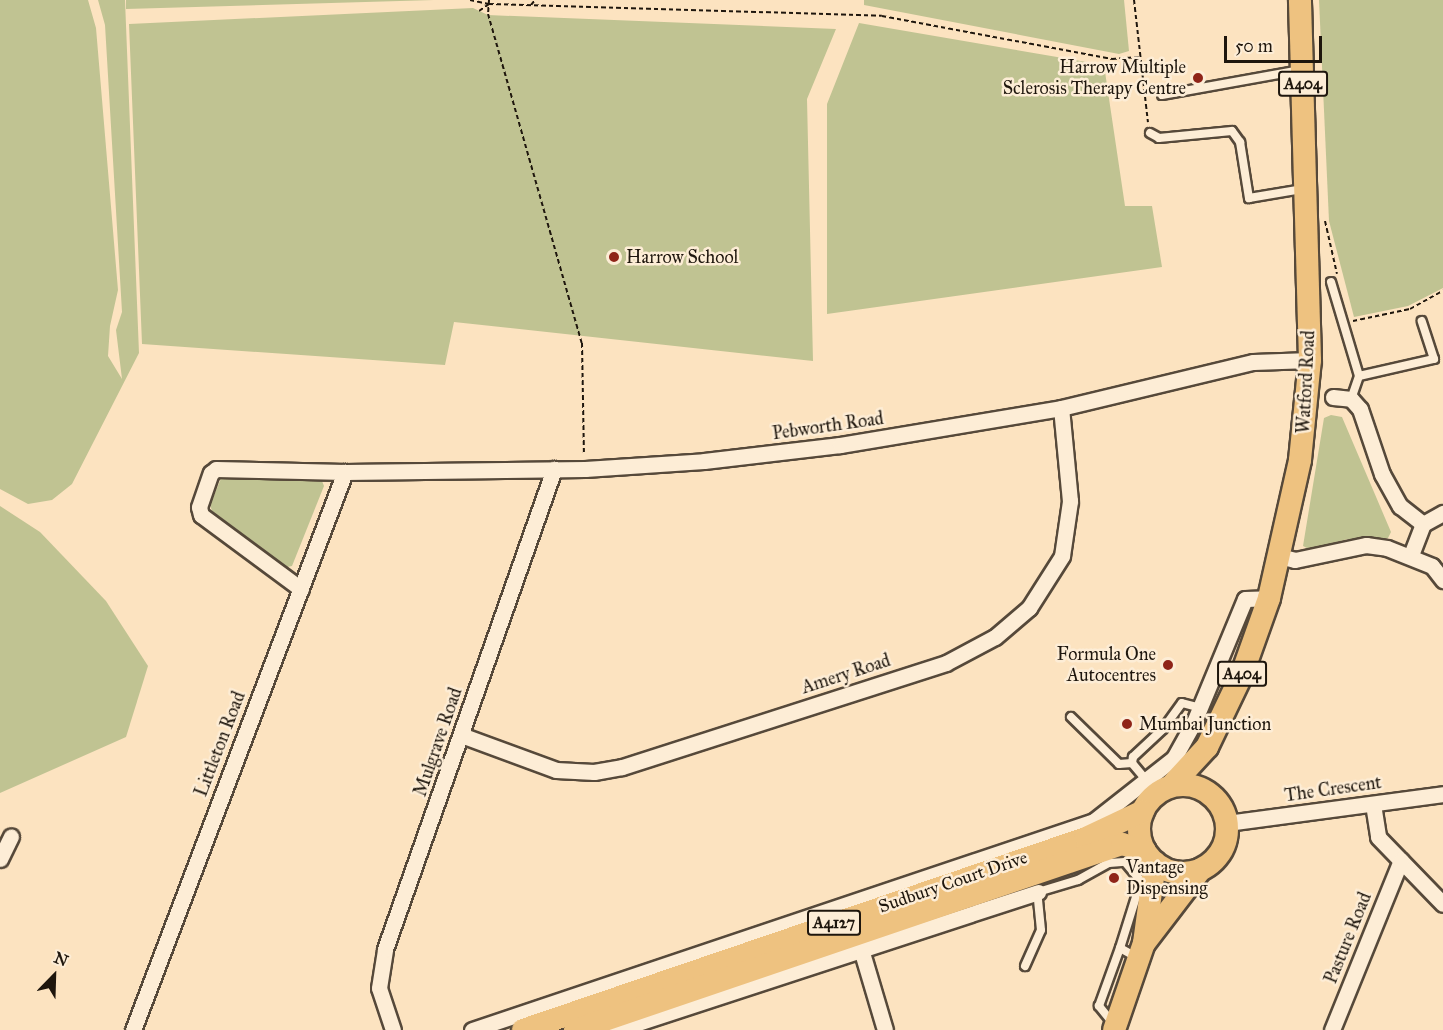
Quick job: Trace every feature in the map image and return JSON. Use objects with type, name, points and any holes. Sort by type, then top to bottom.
[{"type":"main road","name":"Watford Road","points":[[1208,793],[1204,771],[1211,739],[1242,674],[1269,598],[1300,460],[1310,360],[1300,0]]},
{"type":"main road","name":"Watford Road","points":[[1171,786],[1211,739]]},
{"type":"main road","points":[[1134,950],[1200,870],[1221,852],[1227,823],[1222,807],[1208,793],[1189,785],[1171,786],[1159,792],[1143,811],[1139,834],[1150,857],[1172,872],[1200,870]]},
{"type":"main road","name":"Sudbury Court Drive","points":[[523,1030],[798,962],[981,883],[1080,830],[1143,811]]},
{"type":"main road","name":"Sudbury Court Drive","points":[[575,1030],[615,1026],[637,1000],[981,883],[1036,884],[1122,844],[1150,857]]},
{"type":"main road","points":[[1115,1028],[1134,950],[1150,857]]},
{"type":"street","name":"Pebworth Road","points":[[301,589],[201,515],[199,507],[211,473],[216,469],[345,472],[585,469],[840,446],[1061,408],[1253,362],[1310,360]]},
{"type":"street","points":[[1333,397],[1351,399],[1360,409],[1382,474],[1396,498],[1411,516],[1423,524]]},
{"type":"street","name":"Amery Road","points":[[461,735],[556,770],[594,772],[622,767],[946,663],[995,637],[1029,608],[1054,573],[1065,548],[1070,501],[1061,408]]},
{"type":"street","name":"Mulgrave Road","points":[[393,1030],[379,988],[381,963],[554,469]]},
{"type":"street","name":"Littleton Road","points":[[133,1030],[345,472]]},
{"type":"street","points":[[1411,555],[1423,524],[1443,513]]},
{"type":"street","points":[[1279,556],[1306,558],[1366,545],[1411,555],[1432,566],[1443,580]]},
{"type":"street","points":[[1080,830],[1110,812],[1174,758],[1201,708],[1245,598],[1269,598]]},
{"type":"street","points":[[1194,722],[1211,739]]},
{"type":"street","name":"The Crescent","points":[[1227,823],[1443,794]]},
{"type":"street","points":[[1372,804],[1378,837],[1443,904]]},
{"type":"street","name":"Sudbury Court Drive","points":[[472,1030],[1080,830]]},
{"type":"street","points":[[0,859],[11,836]]},
{"type":"street","name":"Pasture Road","points":[[1332,1030],[1401,860]]},
{"type":"street","name":"Sudbury Court Drive","points":[[615,1026],[798,962],[861,949],[1036,884]]},
{"type":"street","points":[[861,949],[885,1030]]},
{"type":"lane","points":[[1162,95],[1280,71],[1302,70]]},
{"type":"lane","points":[[1150,133],[1159,138],[1228,130],[1237,135],[1240,142],[1249,198],[1306,189]]},
{"type":"lane","points":[[1331,282],[1359,376],[1351,399]]},
{"type":"lane","points":[[1359,376],[1434,358],[1422,321]]},
{"type":"lane","points":[[1071,717],[1119,764],[1132,763],[1182,704],[1201,708]]},
{"type":"lane","points":[[1132,763],[1147,781]]},
{"type":"lane","points":[[1025,966],[1041,930],[1036,884],[1078,880],[1108,863],[1125,862],[1131,866],[1141,881],[1134,950]]},
{"type":"path","points":[[470,0],[531,5],[882,16],[1112,59],[1139,57]]},
{"type":"path","points":[[531,5],[535,0]]},
{"type":"path","points":[[1134,0],[1139,57],[1150,133]]},
{"type":"path","points":[[479,11],[489,2]]},
{"type":"path","points":[[489,2],[488,14],[582,343],[585,469]]},
{"type":"path","points":[[1325,221],[1339,283],[1336,294]]},
{"type":"path","points":[[1344,323],[1410,309],[1443,291]]},
{"type":"green space","points":[[0,0],[88,0],[96,28],[118,290],[110,326],[108,356],[122,379],[116,330],[122,312],[105,25],[98,0],[125,0],[139,353],[72,484],[52,500],[28,504],[0,489]]},
{"type":"green space","points":[[126,0],[434,0],[126,9]]},
{"type":"green space","points":[[864,0],[1124,0],[1129,51],[1119,54],[864,5]]},
{"type":"green space","points":[[1319,0],[1443,0],[1443,288],[1408,306],[1354,317],[1329,221]]},
{"type":"green space","points":[[473,8],[488,15],[836,29],[807,99],[813,361],[454,322],[445,365],[142,344],[129,24]]},
{"type":"green space","points":[[859,23],[1104,65],[1125,206],[1152,206],[1162,267],[827,314],[827,104]]},
{"type":"green space","points":[[1331,415],[1342,417],[1391,532],[1388,538],[1348,539],[1309,549],[1303,546],[1324,418]]},
{"type":"green space","points":[[222,476],[322,481],[324,486],[292,566],[287,567],[212,511],[210,505]]},
{"type":"green space","points":[[0,506],[40,532],[106,601],[148,666],[126,737],[0,793]]},
{"type":"place","name":"Harrow Multiple Sclerosis Therapy Centre","points":[[1198,78]]},
{"type":"place","name":"Harrow School","points":[[614,257]]},
{"type":"place","name":"Formula One Autocentres","points":[[1168,665]]},
{"type":"place","name":"Mumbai Junction","points":[[1127,724]]},
{"type":"place","name":"Vantage Dispensing","points":[[1114,878]]}]
